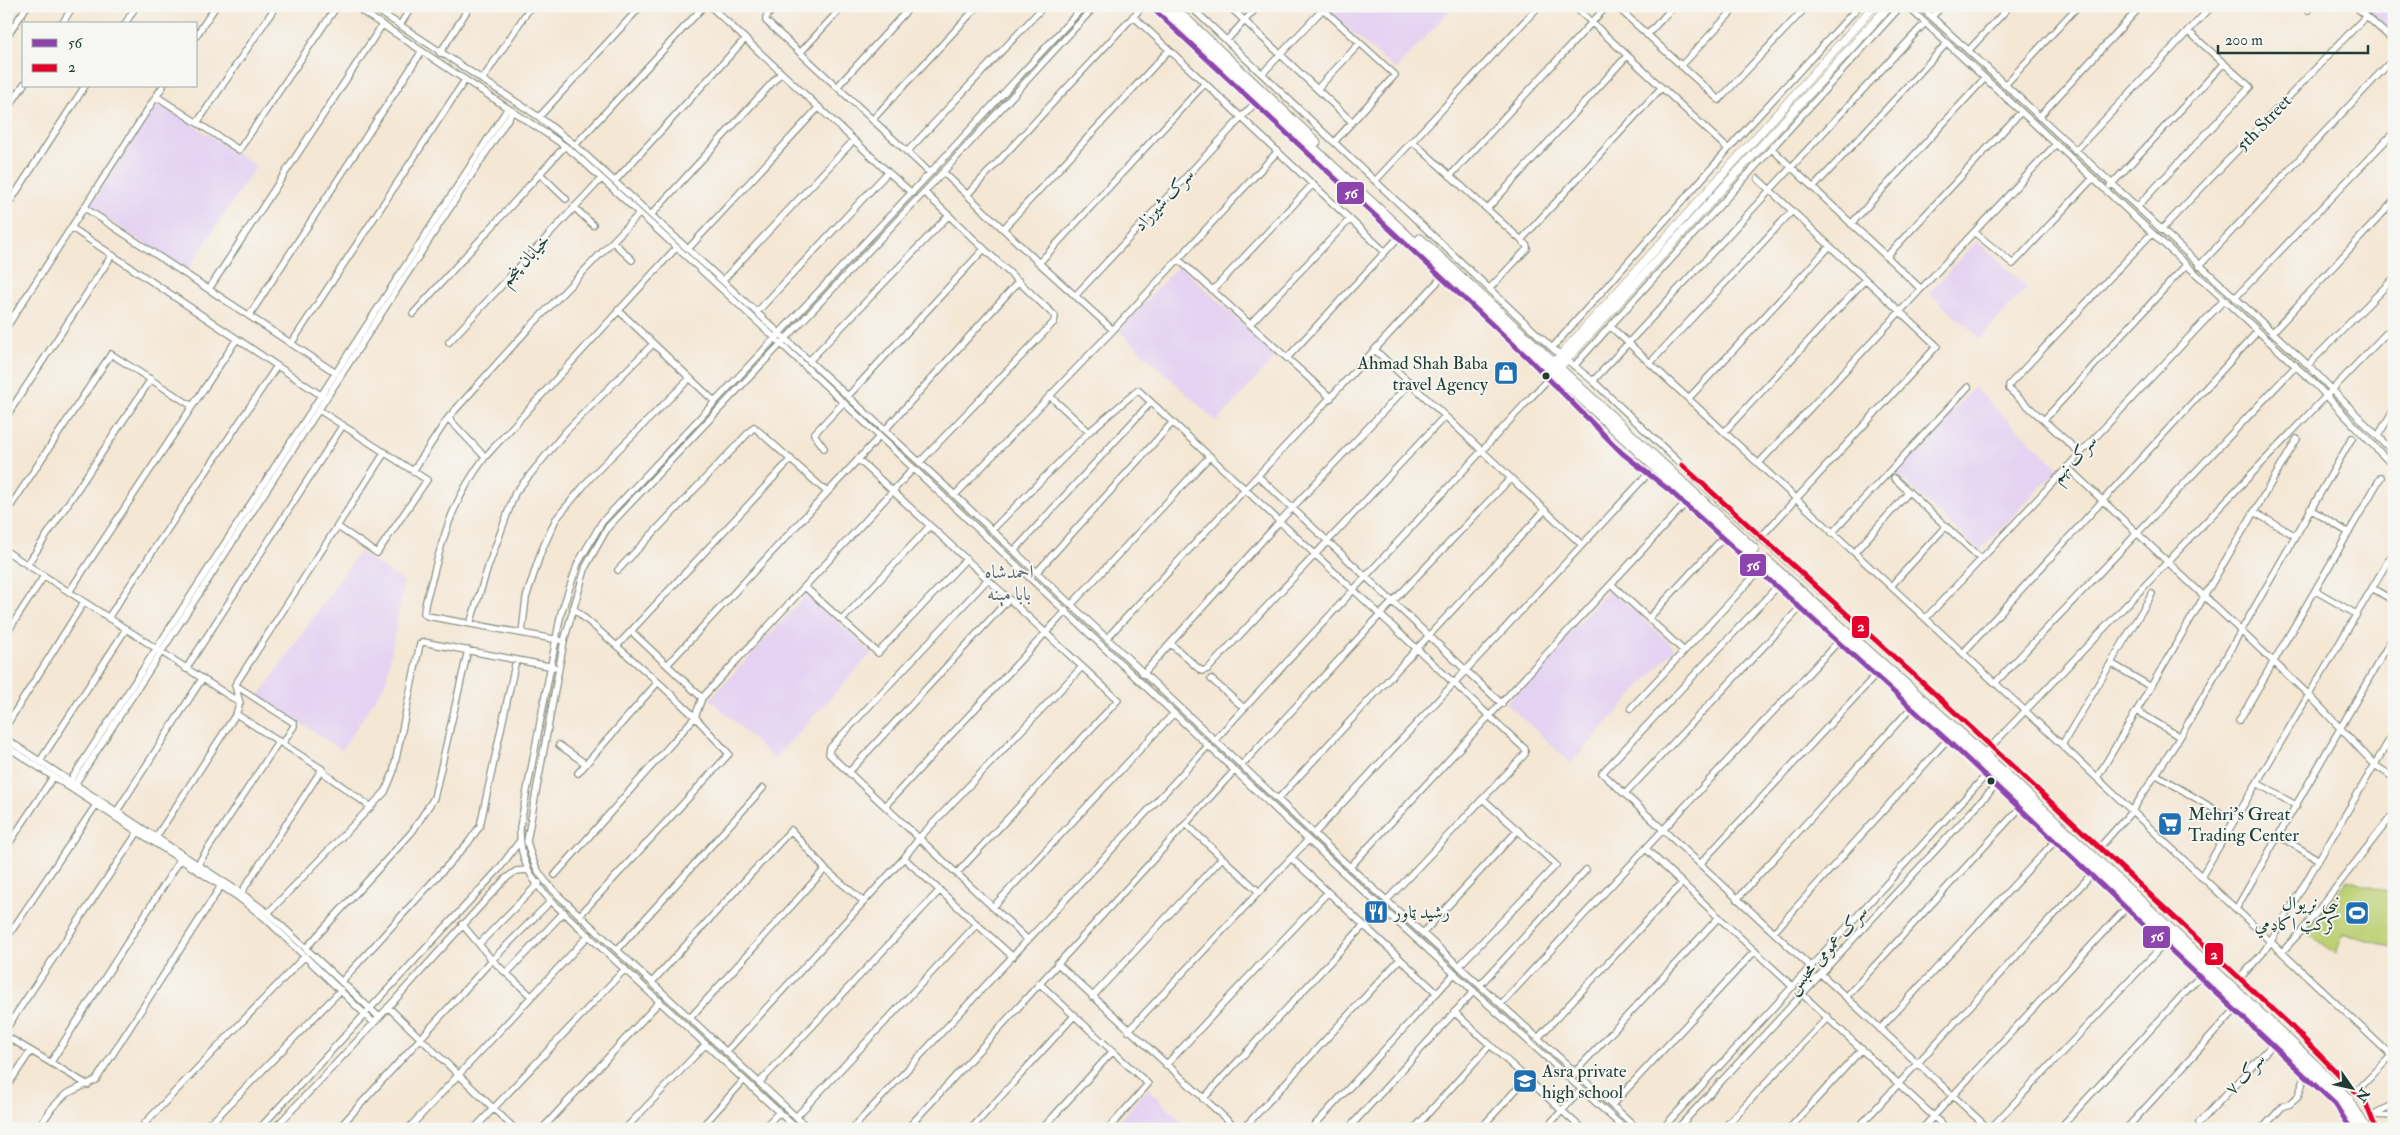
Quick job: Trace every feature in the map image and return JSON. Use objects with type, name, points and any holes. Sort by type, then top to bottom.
[{"type":"highway","points":[[1162,6],[1444,275],[1553,370]]},
{"type":"highway","points":[[1172,6],[1553,370],[1807,607],[1985,753],[2342,1102],[2359,1129]]},
{"type":"highway","points":[[1985,753],[1988,773],[1998,783],[2277,1039],[2349,1100],[2366,1129]]},
{"type":"main road","points":[[1553,370],[1874,6]]},
{"type":"main road","points":[[1563,357],[1889,6]]},
{"type":"street","points":[[6,38],[27,6]]},
{"type":"street","points":[[63,22],[73,6]]},
{"type":"street","points":[[126,22],[136,6]]},
{"type":"street","points":[[198,33],[216,6]]},
{"type":"street","points":[[197,123],[276,6]]},
{"type":"street","points":[[156,96],[239,150],[337,6]]},
{"type":"street","points":[[354,6],[565,146],[775,338],[1308,840],[1625,1129]]},
{"type":"street","points":[[371,6],[564,135],[787,338],[809,361],[920,462],[1314,834],[1638,1129]]},
{"type":"street","points":[[400,25],[412,6]]},
{"type":"street","points":[[440,53],[470,6]]},
{"type":"street","points":[[482,80],[531,6]]},
{"type":"street","points":[[539,117],[642,6]]},
{"type":"street","points":[[575,145],[704,6]]},
{"type":"street","points":[[710,6],[912,193]]},
{"type":"street","points":[[776,6],[764,19],[930,173]]},
{"type":"street","points":[[800,53],[843,6]]},
{"type":"street","points":[[837,87],[911,6]]},
{"type":"street","points":[[872,120],[978,6]]},
{"type":"street","points":[[907,152],[1044,6]]},
{"type":"street","points":[[797,1129],[551,901],[536,886],[527,870],[519,842],[520,826],[561,613],[578,563],[595,532],[714,401],[945,158],[1084,6]]},
{"type":"street","points":[[809,1129],[542,880],[532,861],[527,841],[564,641],[586,566],[608,527],[951,164],[1095,6]]},
{"type":"street","points":[[967,195],[1142,6]]},
{"type":"street","points":[[1150,6],[1398,238],[1420,252]]},
{"type":"street","points":[[1190,6],[1552,348],[1593,381],[1985,753],[2099,848],[2291,1026],[2357,1091],[2372,1115],[2376,1129]]},
{"type":"street","points":[[1229,6],[1352,122]]},
{"type":"street","points":[[1226,40],[1258,6]]},
{"type":"street","points":[[1376,180],[1539,6]]},
{"type":"street","points":[[1574,6],[1728,149]]},
{"type":"street","points":[[1450,176],[1607,6]]},
{"type":"street","points":[[1616,6],[1720,100],[1807,6]]},
{"type":"street","points":[[1647,35],[1674,6]]},
{"type":"street","points":[[1681,66],[1737,6]]},
{"type":"street","points":[[1552,348],[1728,149],[1859,6]]},
{"type":"street","points":[[1574,366],[1901,6]]},
{"type":"street","points":[[1907,6],[2296,366],[2326,395],[2394,468]]},
{"type":"street","points":[[1920,6],[2308,365],[2394,453]]},
{"type":"street","points":[[1932,17],[1942,6]]},
{"type":"street","points":[[1969,50],[2010,6]]},
{"type":"street","points":[[2005,85],[2078,6]]},
{"type":"street","points":[[2039,117],[2141,6]]},
{"type":"street","points":[[2075,151],[2212,6]]},
{"type":"street","points":[[2355,6],[2394,41]]},
{"type":"street","points":[[1262,74],[1324,8],[1395,75],[1335,141]]},
{"type":"street","points":[[1133,16],[1385,252]]},
{"type":"street","name":"5th Street","points":[[2161,230],[2366,16]]},
{"type":"street","points":[[1593,381],[1628,341],[1925,23]]},
{"type":"street","points":[[209,288],[382,25]]},
{"type":"street","points":[[2137,207],[2250,87],[2188,32]]},
{"type":"street","points":[[615,181],[745,39]]},
{"type":"street","points":[[1317,89],[1360,43]]},
{"type":"street","points":[[1813,188],[1947,43]]},
{"type":"street","points":[[1003,229],[1169,50]]},
{"type":"street","points":[[249,316],[422,52]]},
{"type":"street","points":[[1487,209],[1627,56]]},
{"type":"street","points":[[2199,266],[2394,58]]},
{"type":"street","points":[[2106,190],[2224,63]]},
{"type":"street","points":[[651,215],[781,73]]},
{"type":"street","points":[[1851,224],[1985,78]]},
{"type":"street","points":[[291,344],[465,80]]},
{"type":"street","points":[[1039,263],[1205,83]]},
{"type":"street","points":[[6,112],[22,87]]},
{"type":"street","points":[[6,208],[84,88]]},
{"type":"street","points":[[6,328],[162,88]]},
{"type":"street","points":[[1521,240],[1661,88]]},
{"type":"street","name":"سرک شیرزاد","points":[[1075,296],[1254,104]]},
{"type":"street","points":[[688,249],[819,107]]},
{"type":"street","points":[[159,650],[319,410],[336,373],[510,109]]},
{"type":"street","points":[[71,785],[510,109]]},
{"type":"street","points":[[1886,257],[2021,112]]},
{"type":"street","points":[[2235,298],[2394,132]]},
{"type":"street","points":[[559,142],[564,135]]},
{"type":"street","points":[[723,280],[854,140]]},
{"type":"street","points":[[1412,141],[1521,240],[1527,249],[1490,288]]},
{"type":"street","points":[[1759,463],[2056,144]]},
{"type":"street","points":[[413,314],[565,146]]},
{"type":"street","points":[[1772,149],[1921,289]]},
{"type":"street","points":[[955,495],[1113,330],[1278,151]]},
{"type":"street","points":[[945,158],[951,164]]},
{"type":"street","points":[[758,312],[888,172]]},
{"type":"street","points":[[943,172],[1113,330]]},
{"type":"street","points":[[540,174],[566,199]]},
{"type":"street","points":[[1974,232],[2012,264],[2093,178]]},
{"type":"street","name":"خیابان پنجم","points":[[449,342],[601,179]]},
{"type":"street","points":[[1758,179],[1900,311],[1937,348],[1760,538]]},
{"type":"street","points":[[1213,290],[1312,184]]},
{"type":"street","points":[[920,462],[1054,322],[1056,316],[1052,310],[924,192]]},
{"type":"street","points":[[2272,333],[2394,201]]},
{"type":"street","points":[[574,207],[593,225]]},
{"type":"street","points":[[85,208],[336,373]]},
{"type":"street","points":[[1651,362],[1792,211]]},
{"type":"street","points":[[414,471],[448,418],[528,328],[639,214]]},
{"type":"street","points":[[809,361],[949,215]]},
{"type":"street","points":[[1250,324],[1350,219]]},
{"type":"street","points":[[72,228],[324,397]]},
{"type":"street","points":[[2080,453],[2010,389],[2009,385],[2152,233]]},
{"type":"street","points":[[1287,358],[1398,238]]},
{"type":"street","points":[[613,242],[632,260]]},
{"type":"street","points":[[1689,398],[1830,246]]},
{"type":"street","points":[[564,641],[427,616],[424,613],[444,536],[456,501],[485,457],[676,248]]},
{"type":"street","points":[[848,396],[984,249]]},
{"type":"street","points":[[6,417],[112,255]]},
{"type":"street","points":[[1178,259],[1331,398]]},
{"type":"street","points":[[2044,420],[2186,265]]},
{"type":"street","points":[[1107,638],[1444,275]]},
{"type":"street","points":[[2308,365],[2394,278]]},
{"type":"street","points":[[1725,431],[1865,280]]},
{"type":"street","points":[[884,430],[1019,281]]},
{"type":"street","name":"سرک نهم","points":[[1926,618],[2224,300]]},
{"type":"street","points":[[618,310],[714,401]]},
{"type":"street","points":[[1985,753],[2394,325]]},
{"type":"street","points":[[1611,327],[1926,618],[2393,1057],[2357,1091]]},
{"type":"street","points":[[1963,653],[2258,331]]},
{"type":"street","points":[[69,592],[237,339]]},
{"type":"street","points":[[470,624],[489,564],[516,493],[566,431],[653,344]]},
{"type":"street","points":[[1375,350],[1582,545]]},
{"type":"street","points":[[6,512],[109,355],[113,354],[192,406]]},
{"type":"street","points":[[108,618],[278,366]]},
{"type":"street","points":[[1995,683],[2296,366]]},
{"type":"street","points":[[1214,741],[1483,451],[1553,370],[1599,431],[1722,539],[1836,644],[1988,773]]},
{"type":"street","points":[[522,633],[526,598],[541,552],[556,520],[592,476],[690,378]]},
{"type":"street","points":[[27,565],[151,379]]},
{"type":"street","points":[[1143,674],[1280,521],[1411,382]]},
{"type":"street","points":[[1832,532],[1968,387]]},
{"type":"street","points":[[992,530],[1089,432],[1134,391],[1138,390],[1453,682],[1526,751],[1387,900]]},
{"type":"street","points":[[1050,396],[1089,432]]},
{"type":"street","points":[[1014,551],[1151,402]]},
{"type":"street","points":[[824,448],[814,434],[843,403]]},
{"type":"street","points":[[2378,436],[2394,409]]},
{"type":"street","points":[[319,410],[427,480],[427,483],[377,554],[338,527]]},
{"type":"street","points":[[1171,644],[1202,671],[1208,669],[1445,416]]},
{"type":"street","points":[[448,418],[485,457]]},
{"type":"street","points":[[1037,572],[1174,422]]},
{"type":"street","points":[[186,669],[343,425]]},
{"type":"street","points":[[618,570],[754,427],[827,492]]},
{"type":"street","points":[[667,665],[879,437]]},
{"type":"street","points":[[2099,848],[2132,812],[2180,737],[2294,535],[2352,438]]},
{"type":"street","points":[[2097,778],[2205,598],[2297,439]]},
{"type":"street","points":[[156,837],[236,714],[240,703],[235,685],[385,452]]},
{"type":"street","points":[[1071,605],[1210,456]]},
{"type":"street","points":[[618,645],[791,459]]},
{"type":"street","points":[[858,459],[1118,700],[957,873]]},
{"type":"street","points":[[2066,467],[2310,696],[2375,764],[2394,778]]},
{"type":"street","points":[[555,875],[695,717],[702,698],[913,469]]},
{"type":"street","points":[[1314,834],[1647,475]]},
{"type":"street","points":[[1258,476],[1502,704]]},
{"type":"street","points":[[2238,721],[2274,663],[2382,476]]},
{"type":"street","points":[[1242,765],[1392,601],[1511,478]]},
{"type":"street","points":[[1894,478],[1980,559]]},
{"type":"street","points":[[1855,552],[1909,492]]},
{"type":"street","points":[[1350,867],[1684,505]]},
{"type":"street","points":[[2310,509],[2349,533]]},
{"type":"street","points":[[1278,799],[1545,510]]},
{"type":"street","points":[[2254,512],[2294,535]]},
{"type":"street","points":[[842,620],[930,526]]},
{"type":"street","points":[[1891,586],[1946,526]]},
{"type":"street","points":[[1648,618],[1722,539]]},
{"type":"street","points":[[2202,877],[2394,551]]},
{"type":"street","points":[[6,552],[240,703]]},
{"type":"street","points":[[805,587],[878,653],[966,559]]},
{"type":"street","points":[[1631,708],[1758,572]]},
{"type":"street","points":[[6,634],[44,576]]},
{"type":"street","points":[[988,579],[830,748],[829,754],[920,837],[1028,940]]},
{"type":"street","points":[[1611,584],[1684,651]]},
{"type":"street","points":[[1776,588],[1602,774],[1811,967]]},
{"type":"street","points":[[2372,588],[2394,601]]},
{"type":"street","points":[[2316,591],[2356,614]]},
{"type":"street","points":[[2062,745],[2152,594]]},
{"type":"street","points":[[849,772],[1009,599]]},
{"type":"street","points":[[6,726],[84,602]]},
{"type":"street","points":[[573,608],[618,645],[728,750],[728,757],[580,915]]},
{"type":"street","points":[[1625,794],[1799,609]]},
{"type":"street","points":[[885,806],[1066,611]]},
{"type":"street","points":[[40,761],[126,629]]},
{"type":"street","points":[[631,631],[702,698]]},
{"type":"street","points":[[1094,638],[1100,631]]},
{"type":"street","points":[[2236,909],[2297,806],[2339,728],[2394,636]]},
{"type":"street","points":[[268,913],[385,792],[393,773],[420,644],[423,642],[559,668]]},
{"type":"street","points":[[1500,1004],[1664,831],[1836,644]]},
{"type":"street","points":[[306,948],[412,832],[434,798],[468,650]]},
{"type":"street","points":[[341,982],[468,843],[480,826],[516,660]]},
{"type":"street","points":[[2111,663],[2151,687]]},
{"type":"street","points":[[726,1052],[904,858],[920,837],[1082,667]]},
{"type":"street","points":[[1700,864],[1874,677]]},
{"type":"street","points":[[1211,678],[1244,708]]},
{"type":"street","points":[[117,811],[202,679]]},
{"type":"street","points":[[578,773],[658,682]]},
{"type":"street","points":[[198,864],[281,742],[294,726],[294,723],[235,685]]},
{"type":"street","points":[[1737,898],[1911,708]]},
{"type":"street","points":[[2137,711],[2180,737]]},
{"type":"street","points":[[993,907],[1174,713]]},
{"type":"street","points":[[236,714],[322,769],[325,774],[371,807]]},
{"type":"street","points":[[2240,978],[2271,941],[2394,732]]},
{"type":"street","points":[[6,739],[40,761],[96,805],[258,910],[268,913],[379,1017]]},
{"type":"street","points":[[1774,932],[1947,740]]},
{"type":"street","points":[[559,744],[586,764]]},
{"type":"street","points":[[6,746],[53,777],[117,811],[241,893],[374,1023]]},
{"type":"street","points":[[852,1129],[1208,746]]},
{"type":"street","points":[[241,893],[322,769]]},
{"type":"street","points":[[907,1129],[1234,771]]},
{"type":"street","name":"سرک عمومی محبس","points":[[1662,1129],[1988,773]]},
{"type":"street","points":[[2157,774],[2234,821]]},
{"type":"street","points":[[6,848],[53,777]]},
{"type":"street","points":[[1998,783],[2018,808],[2199,977],[2235,1010],[2277,1039],[2305,1076],[2335,1104],[2351,1129]]},
{"type":"street","name":"سرک عمومی محبس","points":[[1678,1129],[1998,783]]},
{"type":"street","points":[[2257,783],[2297,806]]},
{"type":"street","points":[[617,950],[763,788]]},
{"type":"street","points":[[1459,966],[1556,865],[1483,799]]},
{"type":"street","points":[[6,939],[96,805]]},
{"type":"street","points":[[1846,997],[2018,808]]},
{"type":"street","points":[[2282,952],[2305,928],[2394,813]]},
{"type":"street","points":[[1186,824],[1259,892]]},
{"type":"street","points":[[652,982],[791,830],[825,869],[864,902]]},
{"type":"street","points":[[1423,933],[1518,830]]},
{"type":"street","points":[[6,1029],[138,832]]},
{"type":"street","points":[[2279,836],[2319,860]]},
{"type":"street","points":[[1128,1031],[1308,840]]},
{"type":"street","points":[[259,1129],[500,869],[519,842]]},
{"type":"street","points":[[1880,1029],[2054,842]]},
{"type":"street","points":[[1646,849],[1793,987]]},
{"type":"street","points":[[904,858],[1013,956]]},
{"type":"street","points":[[1092,997],[1222,858]]},
{"type":"street","points":[[1291,858],[1437,993]]},
{"type":"street","points":[[51,1062],[180,860]]},
{"type":"street","points":[[690,1018],[825,869]]},
{"type":"street","points":[[274,1129],[512,872],[527,870]]},
{"type":"street","points":[[1480,985],[1586,870]]},
{"type":"street","points":[[1857,1129],[2090,876]]},
{"type":"street","points":[[479,944],[542,880]]},
{"type":"street","points":[[1538,1038],[1682,883]]},
{"type":"street","points":[[38,1129],[52,1108],[66,1094],[96,1080],[221,886]]},
{"type":"street","points":[[759,1082],[940,890]]},
{"type":"street","points":[[1166,1065],[1328,892]]},
{"type":"street","points":[[338,1129],[492,960],[551,901]]},
{"type":"street","points":[[1922,1129],[2125,909]]},
{"type":"street","points":[[507,973],[564,912]]},
{"type":"street","points":[[1575,1072],[1719,917]]},
{"type":"street","points":[[462,924],[492,960],[531,996]]},
{"type":"street","points":[[796,1116],[977,924]]},
{"type":"street","points":[[1203,1099],[1364,925]]},
{"type":"street","points":[[408,1129],[588,935]]},
{"type":"street","points":[[1821,974],[1990,1129],[2164,944]]},
{"type":"street","points":[[1612,1105],[1755,951]]},
{"type":"street","points":[[1825,952],[1834,960]]},
{"type":"street","points":[[144,1124],[305,956]]},
{"type":"street","points":[[1243,1129],[1400,959]]},
{"type":"street","points":[[1057,963],[1128,1031],[1236,1129]]},
{"type":"street","points":[[474,1129],[625,969]]},
{"type":"street","points":[[1311,1129],[1455,973]]},
{"type":"street","points":[[2059,1129],[2199,977]]},
{"type":"street","points":[[1039,983],[1148,1084],[1108,1129]]},
{"type":"street","points":[[200,1129],[216,1118],[341,990]]},
{"type":"street","points":[[1348,1129],[1474,990]]},
{"type":"street","points":[[1802,994],[1947,1129]]},
{"type":"street","points":[[542,1129],[660,1001]]},
{"type":"street","points":[[388,1007],[457,1076],[514,1129]]},
{"type":"street","points":[[2126,1129],[2235,1010]]},
{"type":"street","points":[[1454,1012],[1582,1129]]},
{"type":"street","points":[[971,1129],[1074,1015]]},
{"type":"street","points":[[1723,1129],[1828,1017]]},
{"type":"street","name":"سرک ۷","points":[[2199,1123],[2291,1026]]},
{"type":"street","points":[[6,1036],[88,1085]]},
{"type":"street","points":[[625,1129],[706,1044]]},
{"type":"street","points":[[1414,1129],[1490,1045]]},
{"type":"street","points":[[1789,1129],[1862,1049]]},
{"type":"street","points":[[1042,1129],[1112,1051]]},
{"type":"street","points":[[6,1088],[30,1052]]},
{"type":"street","points":[[2262,1129],[2283,1106],[2290,1104],[2298,1097],[2305,1076]]},
{"type":"street","points":[[1480,1129],[1526,1079]]},
{"type":"street","points":[[700,1129],[744,1080]]},
{"type":"street","points":[[1545,1129],[1581,1090]]},
{"type":"street","points":[[2372,1115],[2394,1104]]},
{"type":"street","points":[[763,1129],[779,1112]]},
{"type":"street","points":[[2372,1115],[2394,1116]]},
{"type":"shaded area","points":[[1336,6],[1454,6],[1395,70],[1330,12]]},
{"type":"shaded area","points":[[2362,6],[2394,6],[2394,35]]},
{"type":"shaded area","points":[[158,102],[256,166],[187,271],[89,207]]},
{"type":"shaded area","points":[[1977,241],[2027,287],[1980,338],[1929,293]]},
{"type":"shaded area","points":[[1179,265],[1277,355],[1217,422],[1119,331]]},
{"type":"shaded area","points":[[1974,388],[2059,468],[1979,551],[1894,471]]},
{"type":"shaded area","points":[[359,552],[404,582],[386,682],[342,750],[259,696]]},
{"type":"shaded area","points":[[1610,589],[1675,648],[1571,763],[1506,703]]},
{"type":"shaded area","points":[[808,593],[872,653],[774,759],[710,699]]},
{"type":"shaded area","points":[[1148,1089],[1190,1129],[1112,1129]]},
{"type":"green space","name":"نبی نړیوال کرکټ اکاډمي","points":[[2347,880],[2394,894],[2394,948],[2343,933],[2336,954],[2305,932]]},
{"type":"transit line","name":"56","points":[[1150,6],[1527,357],[1622,453],[1669,490],[1947,740],[2335,1104],[2351,1129]]},
{"type":"transit line","name":"2","points":[[1682,465],[1934,693],[2291,1026],[2365,1101],[2376,1129]]},
{"type":"place","name":"Ahmad Shah Baba travel Agency","points":[[1506,373]]},
{"type":"place","name":"Mehri's Great Trading Center","points":[[2170,824]]},
{"type":"place","name":"رشید ټاور","points":[[1376,912]]},
{"type":"place","name":"نبی نړیوال کرکټ اکاډمي","points":[[2357,913]]},
{"type":"place","name":"Asra private high school","points":[[1525,1081]]},
{"type":"district","name":"احمدشاه بابا مېنه","points":[[1009,583]]}]
